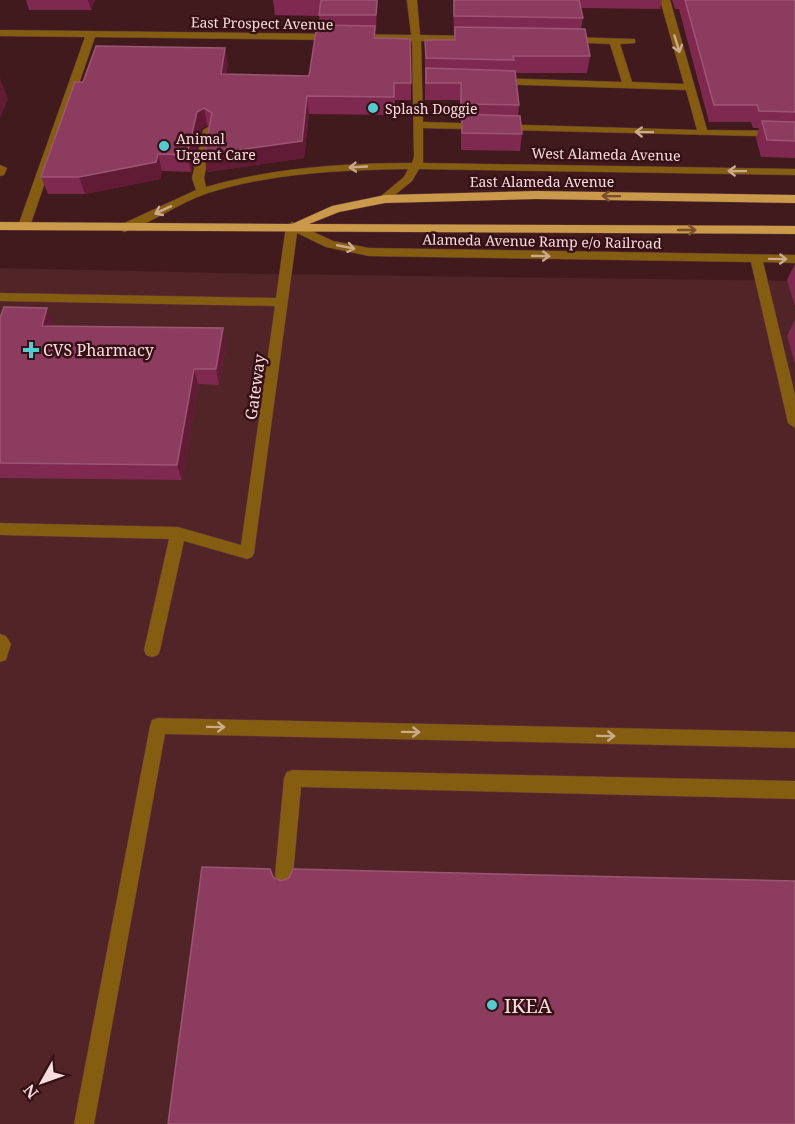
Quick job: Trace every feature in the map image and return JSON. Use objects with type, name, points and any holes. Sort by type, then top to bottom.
[{"type":"main road","name":"East Alameda Avenue","points":[[292,226],[336,209],[385,199],[536,195],[795,199]]},
{"type":"main road","name":"East Alameda Avenue","points":[[0,226],[795,230]]},
{"type":"street","points":[[385,199],[408,179],[416,166],[418,157],[417,125],[423,80],[417,38],[411,16],[412,0]]},
{"type":"street","points":[[665,0],[703,133]]},
{"type":"street","name":"East Prospect Avenue","points":[[0,33],[487,39]]},
{"type":"street","points":[[24,226],[91,34]]},
{"type":"street","points":[[556,40],[632,41]]},
{"type":"street","points":[[614,40],[628,85]]},
{"type":"street","points":[[486,81],[690,87]]},
{"type":"street","points":[[417,125],[795,134]]},
{"type":"street","points":[[202,192],[198,178],[208,130]]},
{"type":"street","name":"West Alameda Avenue","points":[[124,228],[202,192],[295,172],[357,166],[795,172]]},
{"type":"street","points":[[0,168],[2,168],[0,173]]},
{"type":"street","name":"Alameda Avenue Ramp e/o Railroad","points":[[292,226],[330,244],[369,252],[795,259]]},
{"type":"street","name":"Gateway","points":[[178,533],[247,553],[292,226]]},
{"type":"street","points":[[756,259],[795,423]]},
{"type":"street","points":[[0,297],[283,302]]},
{"type":"street","points":[[0,529],[178,533],[152,650]]},
{"type":"street","points":[[0,641],[3,644],[0,655]]},
{"type":"street","points":[[84,1124],[158,726],[795,740]]},
{"type":"street","points":[[284,875],[292,778],[795,790]]},
{"type":"shaded area","points":[[0,268],[795,281],[795,1124],[0,1124]]},
{"type":"building","points":[[321,0],[377,0],[376,15],[319,15]]},
{"type":"building","points":[[454,0],[579,0],[583,18],[454,16]]},
{"type":"building","points":[[685,0],[795,0],[795,112],[759,111],[757,105],[714,105]]},
{"type":"building","points":[[317,25],[375,26],[374,38],[410,39],[411,83],[394,83],[394,97],[307,96],[302,141],[204,155],[212,113],[204,108],[197,112],[187,155],[158,154],[156,162],[79,177],[41,177],[75,82],[83,82],[96,46],[225,48],[221,74],[309,76]]},
{"type":"building","points":[[455,27],[585,29],[590,56],[513,56],[514,60],[426,58],[425,40],[455,40]]},
{"type":"building","points":[[426,68],[515,71],[519,105],[461,104],[461,83],[426,83]]},
{"type":"building","points":[[462,114],[520,116],[522,134],[462,133]]},
{"type":"building","points":[[762,121],[795,122],[795,141],[767,140]]},
{"type":"building","points":[[4,307],[47,308],[42,326],[223,328],[216,369],[194,369],[177,465],[0,463],[0,318]]},
{"type":"building","name":"IKEA","points":[[202,867],[270,869],[273,877],[281,881],[289,878],[293,869],[795,881],[795,1124],[168,1124]]},
{"type":"place","name":"Splash Doggie","points":[[373,108]]},
{"type":"place","name":"Animal Urgent Care","points":[[164,146]]},
{"type":"place","name":"CVS Pharmacy","points":[[31,350]]},
{"type":"place","name":"IKEA","points":[[492,1005]]}]
